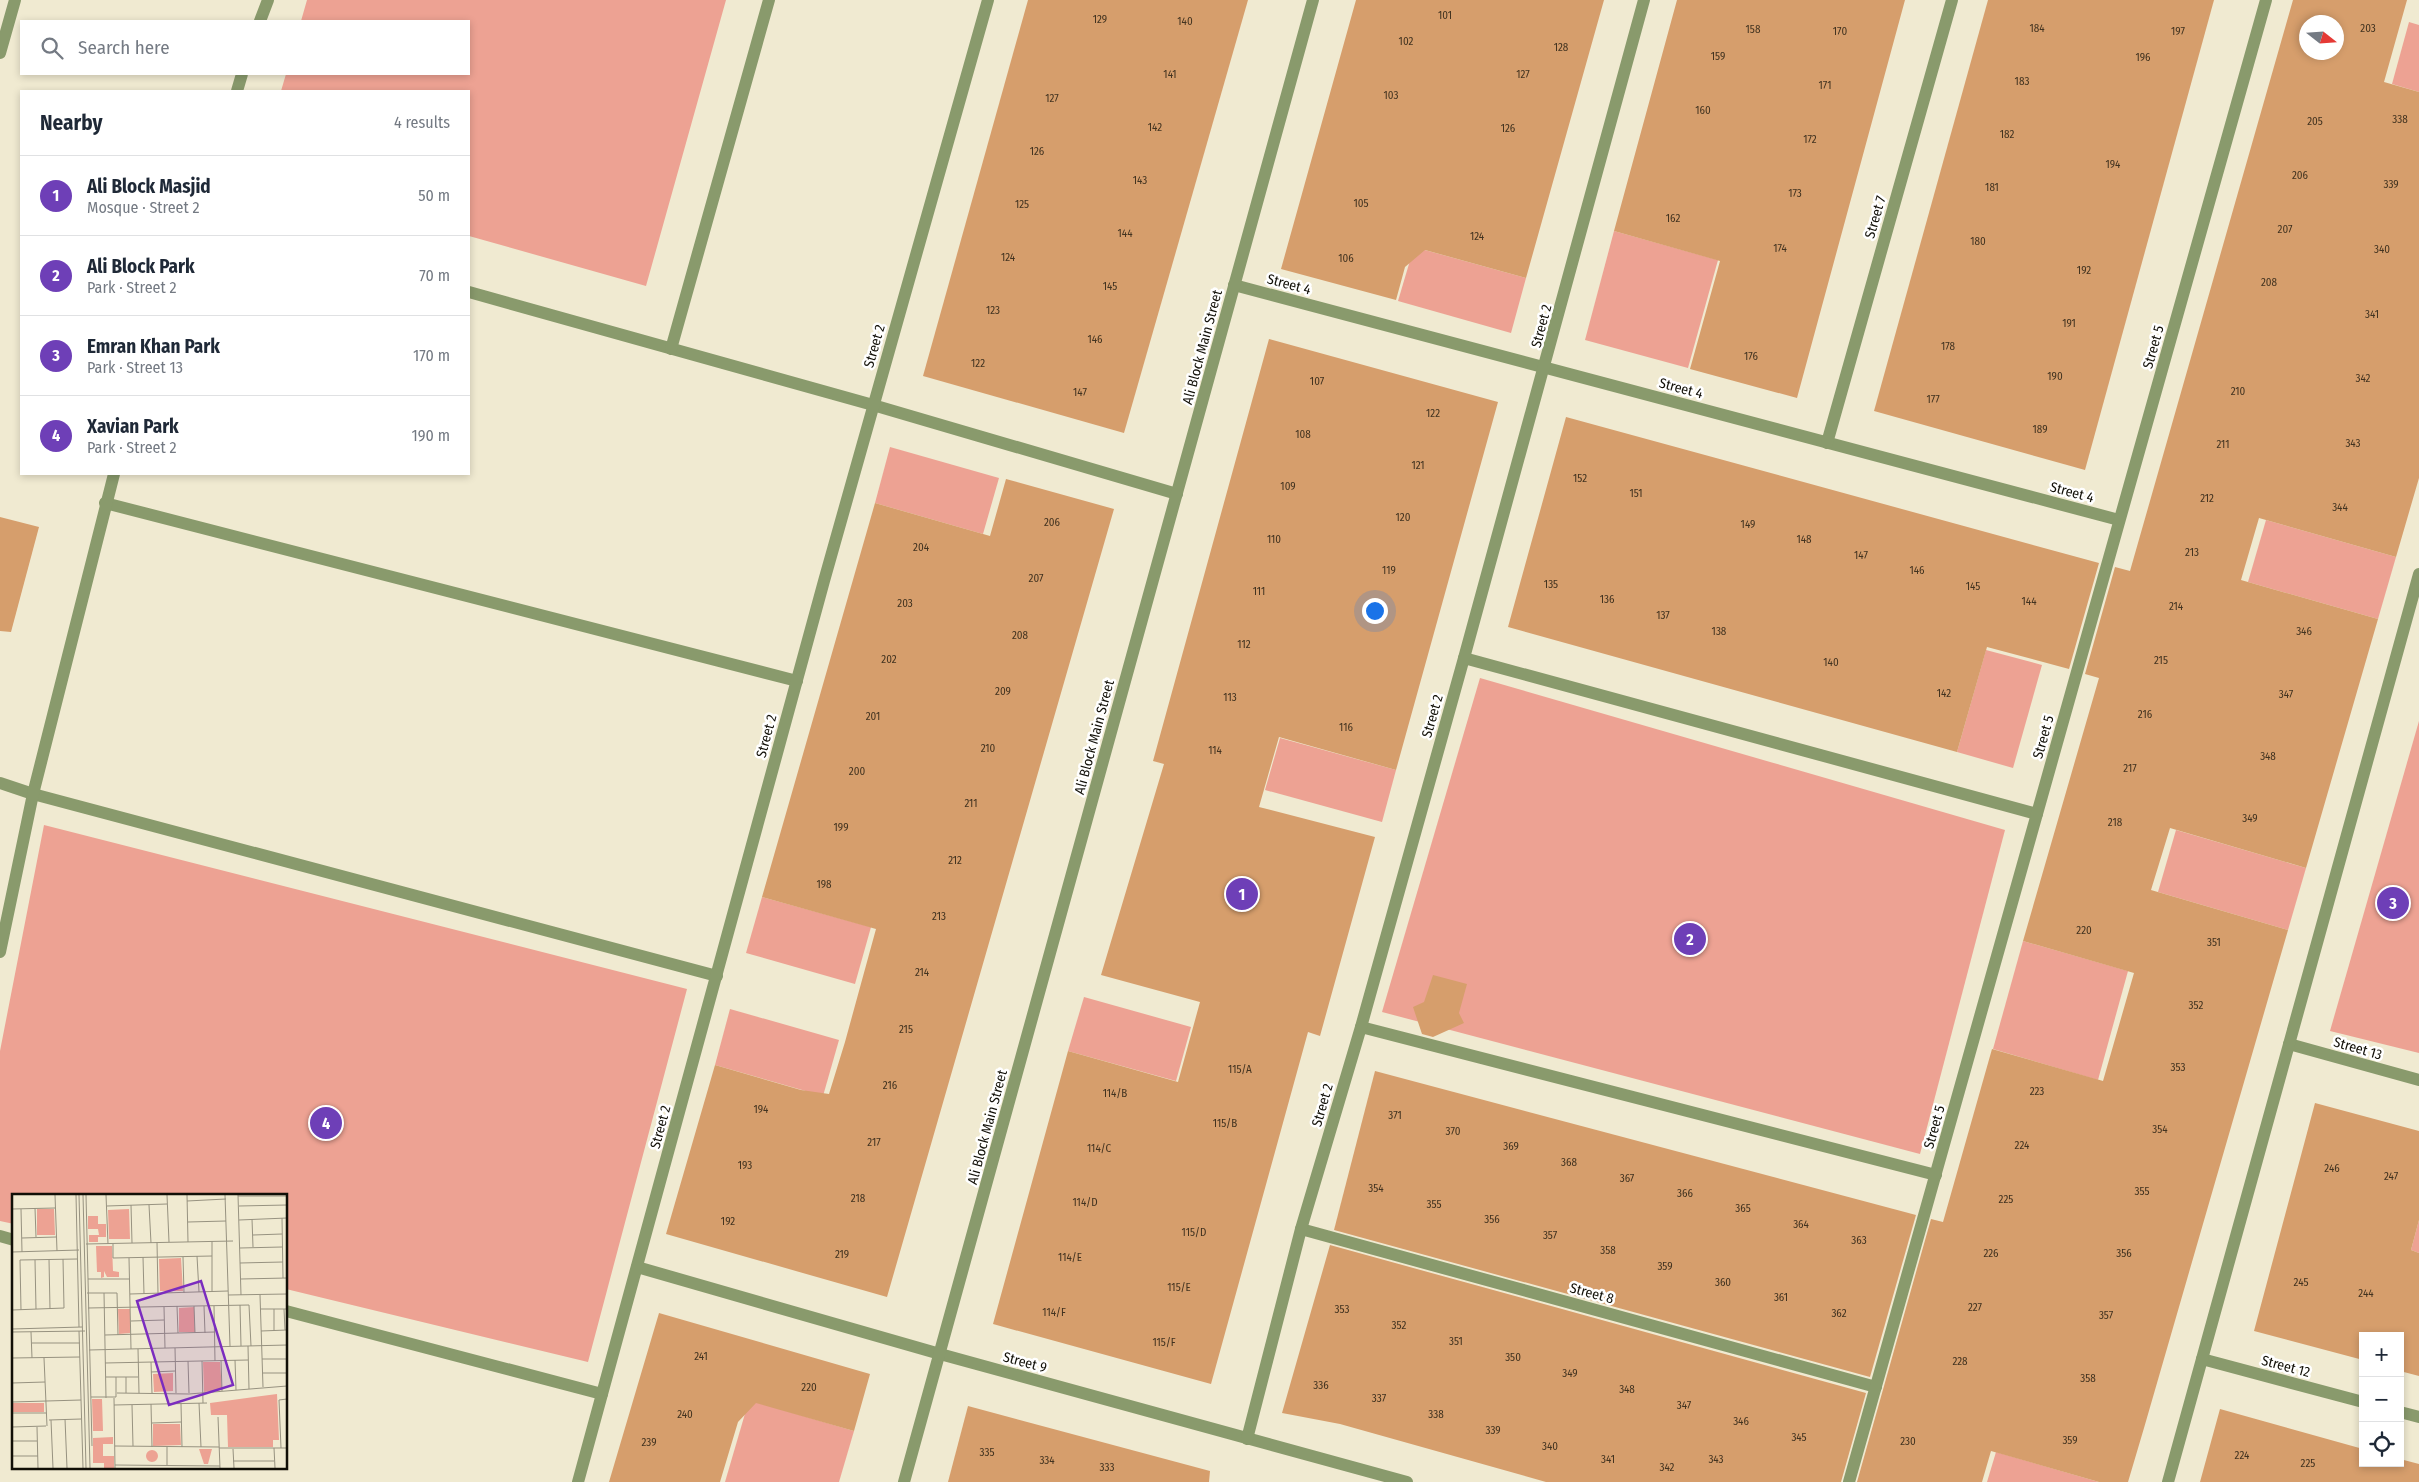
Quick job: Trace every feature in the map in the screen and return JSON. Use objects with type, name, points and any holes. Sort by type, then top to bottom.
[{"type":"street","points":[[0,53],[15,0]]},
{"type":"street","points":[[260,20],[268,0]]},
{"type":"street","points":[[671,349],[769,0]]},
{"type":"street","name":"Street 2","points":[[578,1482],[873,405],[988,0]]},
{"type":"street","name":"Ali Block Main Street","points":[[904,1482],[1313,0]]},
{"type":"street","name":"Street 2","points":[[1247,1439],[1301,1229],[1464,658],[1644,0]]},
{"type":"street","name":"Street 7","points":[[1827,443],[1952,0]]},
{"type":"street","name":"Street 5","points":[[1849,1482],[2266,0]]},
{"type":"street","points":[[236,90],[242,75]]},
{"type":"street","name":"Street 4","points":[[1234,285],[2119,520]]},
{"type":"street","points":[[470,292],[873,405],[1177,494]]},
{"type":"street","points":[[0,952],[33,794],[105,503],[114,475]]},
{"type":"street","points":[[105,503],[797,681]]},
{"type":"street","points":[[2168,1482],[2419,574]]},
{"type":"street","points":[[1464,658],[2037,814]]},
{"type":"street","points":[[0,783],[33,794],[716,976]]},
{"type":"street","points":[[1360,1027],[1936,1175]]},
{"type":"street","name":"Street 13","points":[[2289,1044],[2419,1080]]},
{"type":"street","name":"Street 8","points":[[1301,1229],[1876,1387]]},
{"type":"street","name":"Street 9","points":[[637,1267],[940,1354],[1408,1482]]},
{"type":"street","points":[[288,1312],[602,1394]]},
{"type":"street","name":"Street 12","points":[[2202,1359],[2359,1401]]},
{"type":"street","points":[[2404,1413],[2419,1417]]},
{"type":"shaded area","points":[[307,0],[726,0],[646,286],[470,236],[470,90],[281,90],[286,75],[470,75],[470,20],[301,20]]},
{"type":"shaded area","points":[[2409,22],[2419,25],[2419,92],[2392,84]]},
{"type":"shaded area","points":[[1614,231],[1718,260],[1688,368],[1585,340]]},
{"type":"shaded area","points":[[1414,247],[1526,278],[1511,333],[1398,301]]},
{"type":"shaded area","points":[[890,447],[999,478],[983,534],[875,503]]},
{"type":"shaded area","points":[[2266,520],[2396,557],[2378,619],[2248,582]]},
{"type":"shaded area","points":[[1986,650],[2042,665],[2013,768],[1957,752]]},
{"type":"shaded area","points":[[1480,678],[2005,830],[1920,1154],[1382,1012]]},
{"type":"shaded area","points":[[2419,721],[2419,1053],[2330,1031]]},
{"type":"shaded area","points":[[1280,738],[1396,770],[1382,822],[1265,790]]},
{"type":"shaded area","points":[[44,825],[687,989],[588,1362],[288,1289],[288,1194],[12,1194],[12,1224],[0,1221],[0,1051]]},
{"type":"shaded area","points":[[2176,830],[2306,868],[2288,930],[2158,892]]},
{"type":"shaded area","points":[[762,897],[871,927],[855,984],[746,953]]},
{"type":"shaded area","points":[[2023,941],[2128,971],[2098,1080],[1993,1049]]},
{"type":"shaded area","points":[[1084,997],[1191,1027],[1176,1081],[1068,1051]]},
{"type":"shaded area","points":[[730,1009],[839,1040],[823,1096],[715,1065]]},
{"type":"shaded area","points":[[2419,1220],[2419,1253],[2411,1250]]},
{"type":"shaded area","points":[[749,1400],[854,1431],[839,1482],[725,1482]]},
{"type":"shaded area","points":[[1996,1452],[2099,1482],[1987,1482]]},
{"type":"building","points":[[1028,0],[1248,0],[1124,433],[923,376]]},
{"type":"building","points":[[1356,0],[1604,0],[1526,278],[1425,250],[1405,267],[1396,300],[1281,269]]},
{"type":"building","points":[[1677,0],[1905,0],[1797,398],[1690,369],[1720,261],[1614,231]]},
{"type":"building","points":[[1988,0],[2214,0],[2085,470],[1874,411]]},
{"type":"building","points":[[2293,0],[2407,0],[2384,82],[2419,92],[2419,478],[2396,557],[2259,518],[2241,580],[2378,619],[2306,868],[2170,828],[2151,890],[2288,930],[2128,1482],[2099,1482],[1991,1451],[1982,1482],[1857,1482],[1931,1219],[1943,1222],[1992,1049],[2103,1081],[2134,973],[2023,941],[2099,678],[2085,674],[2115,567],[2130,571]]},
{"type":"building","points":[[1269,339],[1498,402],[1396,770],[1279,737],[1259,807],[1375,837],[1320,1036],[1308,1032],[1211,1384],[993,1324],[1068,1051],[1178,1082],[1200,1002],[1101,975],[1164,764],[1153,761]]},
{"type":"building","points":[[1566,417],[2099,563],[2069,669],[1987,647],[1957,752],[1508,627]]},
{"type":"building","points":[[1006,479],[1114,509],[887,1297],[666,1234],[715,1065],[801,1090],[829,1094],[845,1042],[876,929],[762,897],[875,503],[990,536]]},
{"type":"building","points":[[0,517],[39,527],[11,632],[0,631]]},
{"type":"building","points":[[1433,975],[1467,984],[1459,1013],[1464,1023],[1433,1037],[1422,1034],[1413,1007],[1424,1002]]},
{"type":"building","points":[[1375,1071],[1916,1215],[1870,1377],[1334,1230]]},
{"type":"building","points":[[2315,1103],[2419,1131],[2419,1220],[2411,1250],[2419,1253],[2419,1376],[2404,1372],[2404,1332],[2359,1332],[2359,1359],[2254,1331]]},
{"type":"building","points":[[1330,1245],[1866,1393],[1841,1482],[1546,1482],[1340,1424],[1282,1413]]},
{"type":"building","points":[[659,1313],[870,1374],[854,1431],[756,1403],[738,1422],[720,1482],[609,1482]]},
{"type":"building","points":[[968,1406],[1210,1471],[1209,1482],[948,1482]]},
{"type":"building","points":[[2220,1409],[2359,1448],[2359,1467],[2404,1467],[2404,1460],[2419,1464],[2419,1482],[2200,1482]]},
{"type":"place","name":"Ali Block Masjid","points":[[1242,894]]},
{"type":"place","name":"Emran Khan Park","points":[[2393,903]]},
{"type":"place","name":"Ali Block Park","points":[[1690,939]]},
{"type":"place","name":"Xavian Park","points":[[326,1123]]}]
